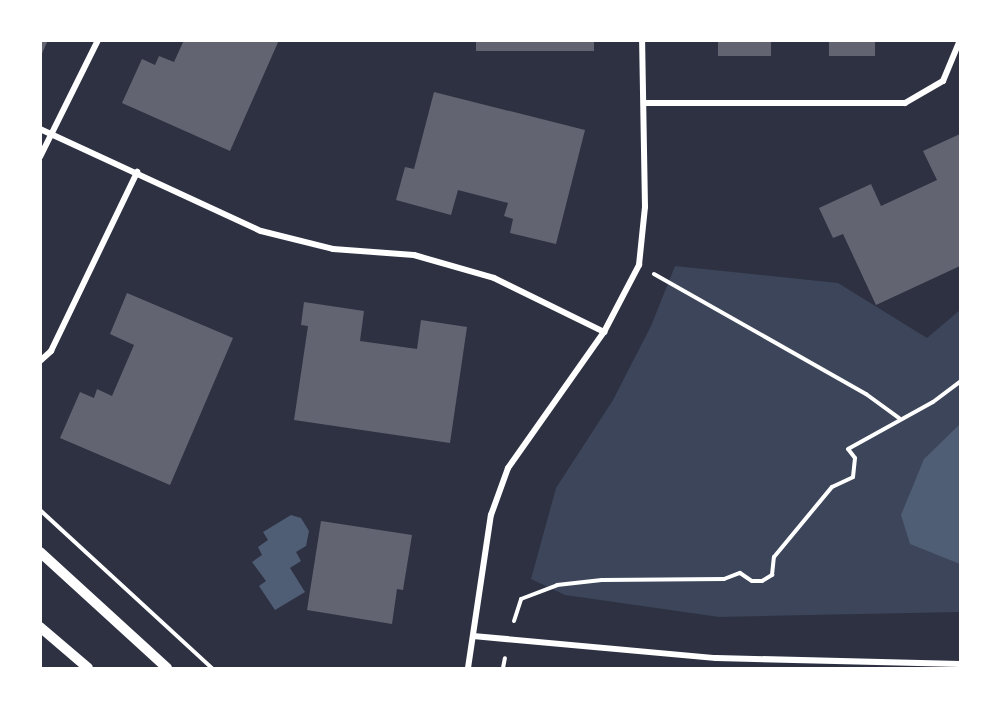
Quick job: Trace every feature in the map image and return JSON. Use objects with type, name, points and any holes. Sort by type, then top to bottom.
[{"type":"street","points":[[40,157],[98,40]]},
{"type":"street","points":[[468,669],[491,515],[508,468],[604,332],[639,265],[645,207],[645,103],[642,40]]},
{"type":"street","points":[[645,103],[904,103],[943,81],[960,40]]},
{"type":"street","points":[[40,129],[261,231],[333,249],[414,255],[494,278],[604,332]]},
{"type":"street","points":[[40,361],[51,351],[137,172]]},
{"type":"street","points":[[40,552],[167,669]]},
{"type":"street","points":[[40,627],[88,669]]},
{"type":"street","points":[[473,636],[716,658],[922,666],[960,664]]},
{"type":"path","points":[[639,265],[866,394],[899,418]]},
{"type":"path","points":[[503,669],[509,638],[521,599],[557,585],[602,580],[724,579],[740,573],[752,581],[762,581],[772,575],[774,557],[832,487],[853,477],[855,458],[848,449],[899,418],[933,402],[960,382]]},
{"type":"path","points":[[40,510],[212,669]]},
{"type":"shaded area","points":[[675,266],[838,283],[927,338],[960,310],[960,612],[719,617],[565,595],[531,579],[556,488],[613,400],[651,326]]},
{"type":"shaded area","points":[[960,424],[960,564],[910,544],[901,515],[924,459]]},
{"type":"shaded area","points":[[291,515],[301,518],[309,531],[306,546],[296,552],[301,561],[290,568],[305,592],[275,610],[259,586],[266,581],[252,562],[262,555],[258,547],[268,540],[263,532]]},
{"type":"building","points":[[40,40],[48,40],[40,58]]},
{"type":"building","points":[[184,40],[279,40],[230,151],[122,103],[142,59],[155,65],[159,56],[174,62]]},
{"type":"building","points":[[476,40],[594,40],[594,51],[476,51]]},
{"type":"building","points":[[718,40],[771,40],[771,56],[718,56]]},
{"type":"building","points":[[829,40],[875,40],[875,56],[829,56]]},
{"type":"building","points":[[434,92],[585,130],[556,244],[510,233],[513,219],[504,216],[508,203],[458,190],[451,215],[396,200],[405,167],[414,169]]},
{"type":"building","points":[[960,134],[960,266],[876,305],[843,234],[833,238],[819,208],[871,184],[881,206],[937,180],[923,151]]},
{"type":"building","points":[[127,293],[233,338],[170,485],[60,438],[80,392],[94,398],[97,389],[112,396],[134,345],[110,334]]},
{"type":"building","points":[[304,302],[364,311],[360,341],[417,349],[421,320],[467,327],[450,443],[294,420],[308,326],[301,325]]},
{"type":"building","points":[[321,521],[412,535],[403,590],[397,589],[392,624],[307,610]]}]
